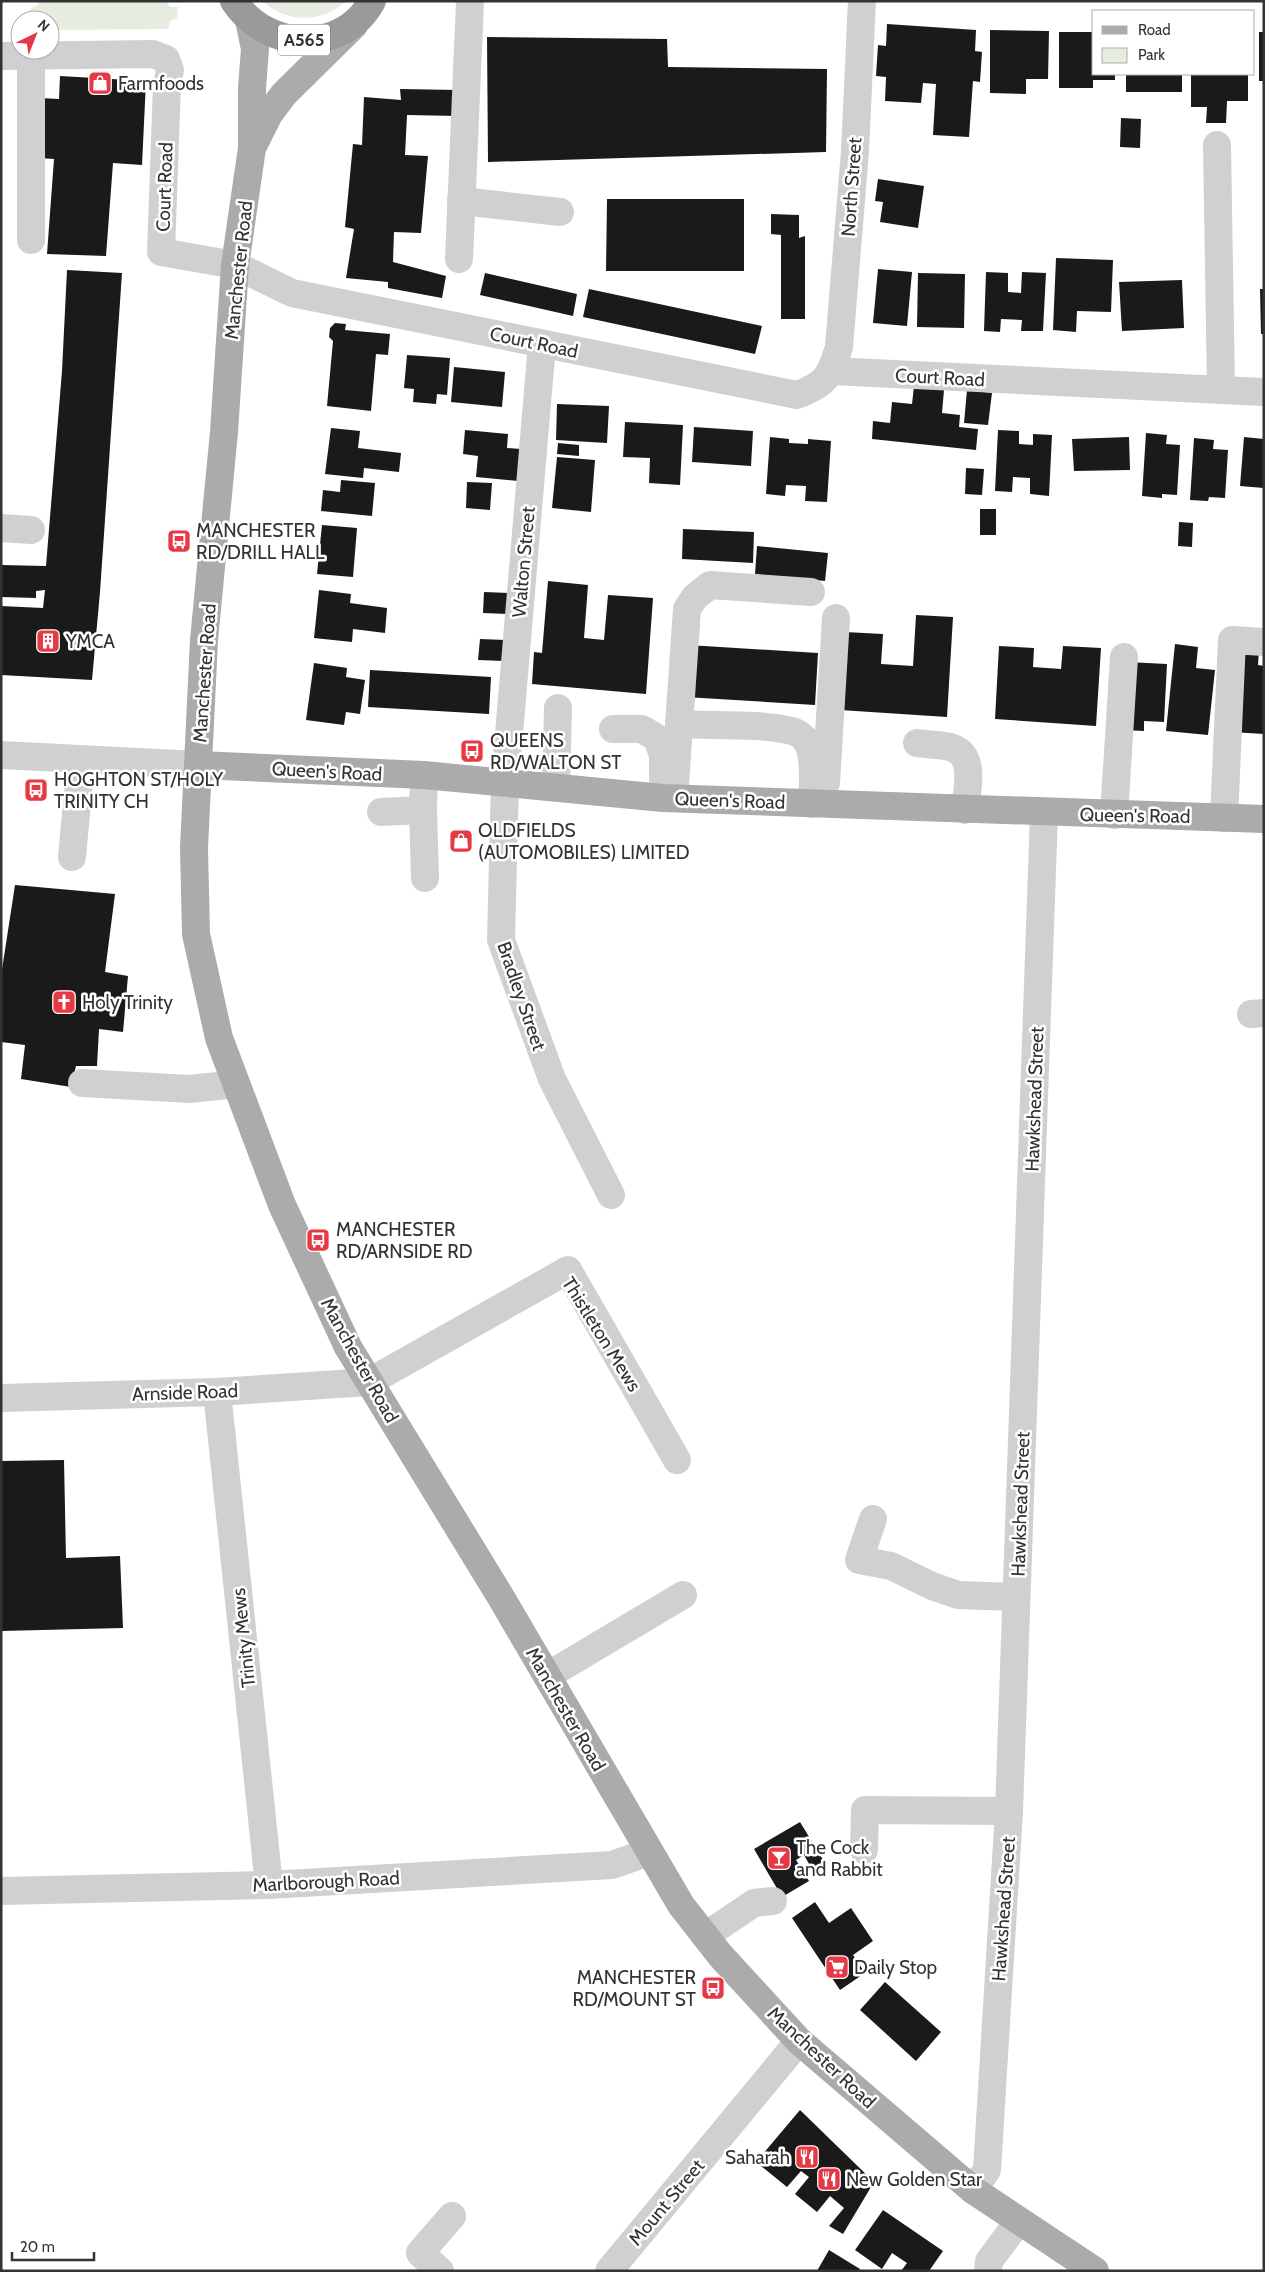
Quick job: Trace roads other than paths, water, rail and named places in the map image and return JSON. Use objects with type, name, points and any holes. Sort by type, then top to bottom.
[{"type":"highway","name":"A565","points":[[242,11],[269,34],[292,40],[316,40],[339,33],[369,8]]},
{"type":"main road","name":"Manchester Road","points":[[252,148],[269,114],[284,94],[369,8]]},
{"type":"main road","name":"Manchester Road","points":[[242,11],[255,50],[252,88],[252,148],[235,265],[224,432],[204,640],[194,848],[196,934],[219,1038],[236,1084],[282,1205],[348,1347],[547,1676],[648,1852],[681,1905],[705,1936],[799,2041],[973,2190],[1018,2222],[1095,2271]]},
{"type":"main road","name":"Queen's Road","points":[[198,765],[424,775],[505,781],[669,798],[1044,813],[1264,819]]},
{"type":"street","points":[[458,259],[470,1]]},
{"type":"street","name":"North Street","points":[[832,372],[840,338],[854,151],[862,1]]},
{"type":"street","name":"Court Road","points":[[60,56],[153,54],[166,59],[170,70],[167,85],[162,252],[235,265],[292,292],[797,395],[816,388],[832,372],[1264,392]]},
{"type":"street","points":[[31,60],[31,240]]},
{"type":"street","points":[[1217,145],[1221,390]]},
{"type":"street","points":[[462,200],[560,212]]},
{"type":"street","name":"Walton Street","points":[[505,781],[542,344]]},
{"type":"street","points":[[1,528],[31,530]]},
{"type":"street","points":[[669,798],[679,724],[687,609],[695,596],[710,585],[811,592]]},
{"type":"street","points":[[818,804],[836,618]]},
{"type":"street","points":[[1224,818],[1232,640],[1264,642]]},
{"type":"street","points":[[1114,815],[1124,657]]},
{"type":"street","points":[[556,786],[558,708]]},
{"type":"street","points":[[679,724],[793,731],[802,737],[809,746],[818,804]]},
{"type":"street","points":[[613,729],[642,729],[657,738],[663,755],[669,798]]},
{"type":"street","points":[[917,744],[952,747],[964,755],[968,768],[966,810]]},
{"type":"street","points":[[1,755],[198,765]]},
{"type":"street","points":[[72,857],[81,759]]},
{"type":"street","points":[[424,775],[425,878]]},
{"type":"street","name":"Bradley Street","points":[[505,781],[500,940],[552,1079],[611,1195]]},
{"type":"street","points":[[381,812],[423,810]]},
{"type":"street","name":"Hawkshead Street","points":[[973,2190],[986,2170],[1009,1811],[1044,813]]},
{"type":"street","points":[[82,1083],[190,1089],[236,1084]]},
{"type":"street","name":"Thistleton Mews","points":[[369,1382],[568,1270],[677,1460]]},
{"type":"street","name":"Arnside Road","points":[[1,1398],[217,1392],[369,1382]]},
{"type":"street","name":"Trinity Mews","points":[[217,1392],[269,1885]]},
{"type":"street","points":[[873,1520],[859,1560],[891,1566],[932,1586],[958,1595],[1016,1597]]},
{"type":"street","points":[[547,1676],[683,1596]]},
{"type":"street","points":[[864,1850],[865,1810],[1009,1811]]},
{"type":"street","name":"Marlborough Road","points":[[1,1892],[269,1885],[612,1865],[648,1852]]},
{"type":"street","points":[[705,1936],[754,1903],[773,1901]]},
{"type":"street","name":"Mount Street","points":[[609,2271],[799,2041]]},
{"type":"street","points":[[440,2271],[420,2253],[452,2216]]},
{"type":"street","points":[[988,2271],[988,2261],[1018,2222]]},
{"type":"place","name":"Farmfoods","points":[[100,83]]},
{"type":"place","name":"MANCHESTER RD/DRILL HALL","points":[[179,541]]},
{"type":"place","name":"YMCA","points":[[48,641]]},
{"type":"place","name":"QUEENS RD/WALTON ST","points":[[472,751]]},
{"type":"place","name":"HOGHTON ST/HOLY TRINITY CH","points":[[36,790]]},
{"type":"place","name":"OLDFIELDS (AUTOMOBILES) LIMITED","points":[[461,841]]},
{"type":"place","name":"Holy Trinity","points":[[64,1002]]},
{"type":"place","name":"MANCHESTER RD/ARNSIDE RD","points":[[318,1240]]},
{"type":"place","name":"The Cock and Rabbit","points":[[779,1858]]},
{"type":"place","name":"Daily Stop","points":[[837,1967]]},
{"type":"place","name":"MANCHESTER RD/MOUNT ST","points":[[713,1988]]},
{"type":"place","name":"Saharah","points":[[807,2157]]},
{"type":"place","name":"New Golden Star","points":[[829,2179]]}]
